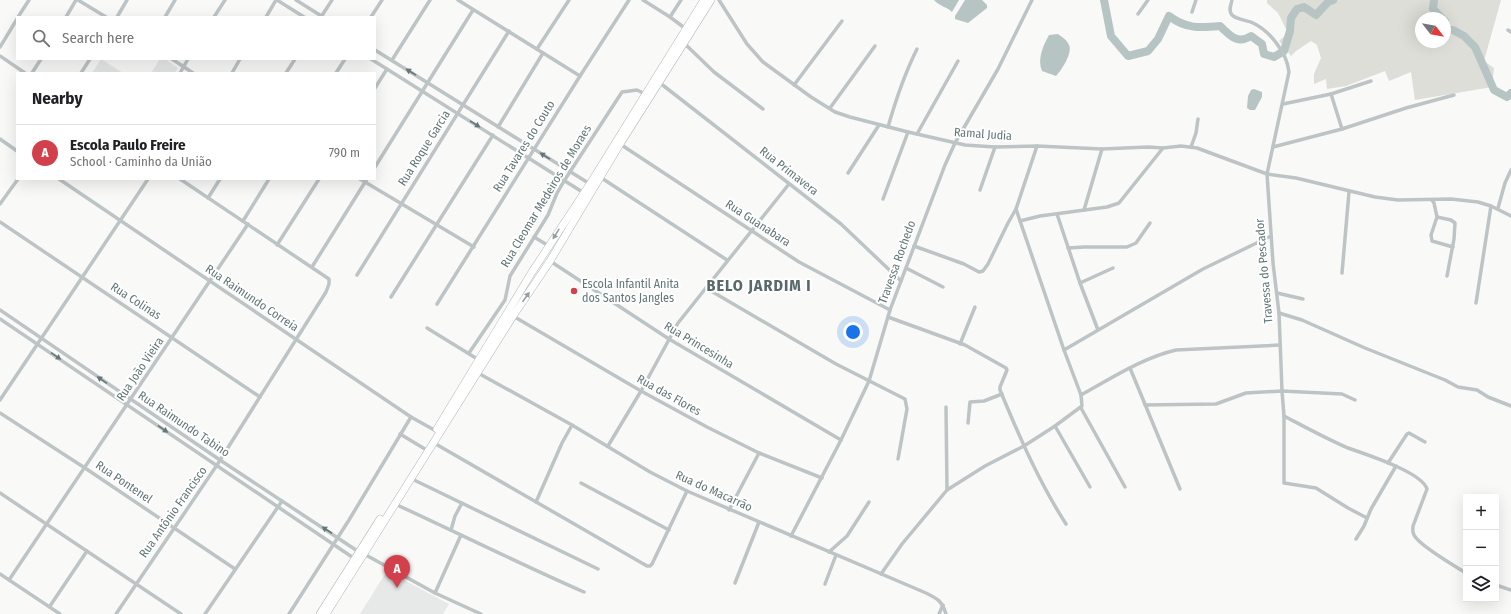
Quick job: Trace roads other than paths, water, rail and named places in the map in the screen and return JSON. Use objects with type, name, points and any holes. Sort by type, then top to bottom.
[{"type":"highway","points":[[326,614],[548,246],[590,184],[704,0]]},
{"type":"highway","points":[[320,614],[355,559],[362,553],[412,479],[513,316],[550,261],[620,144],[685,44],[711,0]]},
{"type":"highway","points":[[565,220],[571,222],[572,225]]},
{"type":"highway","points":[[532,272],[534,276],[539,277]]},
{"type":"street","points":[[19,16],[29,0]]},
{"type":"street","points":[[67,16],[77,0],[104,16]]},
{"type":"street","points":[[118,16],[127,0]]},
{"type":"street","points":[[166,16],[175,0]]},
{"type":"street","points":[[215,16],[225,0]]},
{"type":"street","points":[[267,16],[277,0],[302,16]]},
{"type":"street","points":[[296,0],[320,16]]},
{"type":"street","points":[[323,16],[332,0]]},
{"type":"street","points":[[372,16],[382,0]]},
{"type":"street","points":[[392,60],[430,0]]},
{"type":"street","points":[[458,0],[580,76]]},
{"type":"street","points":[[537,49],[569,0]]},
{"type":"street","name":"Rua Tavares do Couto","points":[[437,304],[629,0]]},
{"type":"street","points":[[643,0],[670,17],[686,30]]},
{"type":"street","points":[[670,17],[681,0]]},
{"type":"street","name":"Ramal Judia","points":[[719,0],[752,50],[772,69],[830,108],[846,116],[956,143],[995,147],[1037,146],[1102,149],[1191,147],[1213,153],[1267,174],[1296,178],[1349,192],[1398,200],[1451,199],[1478,202],[1498,208],[1511,216]]},
{"type":"street","name":"Travessa Rochedo","points":[[791,536],[822,478],[869,381],[900,281],[945,165],[998,69],[1032,0]]},
{"type":"street","points":[[1138,14],[1148,0]]},
{"type":"street","points":[[1192,12],[1196,0]]},
{"type":"street","name":"Travessa do Pescador","points":[[1232,0],[1230,9],[1232,15],[1264,30],[1278,46],[1286,61],[1289,72],[1267,174],[1271,236],[1279,314],[1284,416],[1284,483],[1316,488],[1367,518]]},
{"type":"street","points":[[376,165],[473,10]]},
{"type":"street","points":[[0,48],[16,21]]},
{"type":"street","points":[[794,85],[842,21]]},
{"type":"street","name":"Rua Roque Garcia","points":[[357,275],[509,31]]},
{"type":"street","points":[[685,44],[714,72],[763,109]]},
{"type":"street","points":[[830,108],[875,46]]},
{"type":"street","points":[[888,127],[901,83],[917,49]]},
{"type":"street","points":[[376,51],[590,184]]},
{"type":"street","points":[[498,127],[543,53]]},
{"type":"street","points":[[0,56],[24,72]]},
{"type":"street","points":[[33,72],[40,60]]},
{"type":"street","points":[[82,72],[89,60]]},
{"type":"street","points":[[174,60],[192,72]]},
{"type":"street","points":[[181,72],[188,60]]},
{"type":"street","points":[[233,72],[239,60]]},
{"type":"street","points":[[287,72],[294,60]]},
{"type":"street","points":[[337,72],[344,60]]},
{"type":"street","points":[[373,60],[584,193]]},
{"type":"street","points":[[918,134],[958,61]]},
{"type":"street","points":[[376,86],[387,69]]},
{"type":"street","points":[[1283,104],[1331,94],[1371,81]]},
{"type":"street","name":"Rua Primavera","points":[[660,83],[841,224],[900,281]]},
{"type":"street","name":"Rua Cleomar Medeiros de Moraes","points":[[469,353],[505,300],[510,276],[548,215],[557,193],[564,181],[622,92],[637,90],[645,95]]},
{"type":"street","points":[[1331,94],[1342,129]]},
{"type":"street","points":[[1274,147],[1342,129],[1406,108],[1454,95]]},
{"type":"street","points":[[1191,147],[1196,133],[1198,119]]},
{"type":"street","points":[[848,173],[879,124]]},
{"type":"street","points":[[883,199],[908,132]]},
{"type":"street","points":[[391,298],[492,135]]},
{"type":"street","points":[[0,139],[16,150]]},
{"type":"street","name":"Rua Guanabara","points":[[620,144],[799,262],[890,310]]},
{"type":"street","points":[[914,246],[964,264],[979,272],[983,271],[1016,209],[1037,146]]},
{"type":"street","points":[[980,190],[995,147]]},
{"type":"street","points":[[1020,221],[1040,216],[1107,207],[1119,203],[1163,148]]},
{"type":"street","points":[[1084,210],[1102,149]]},
{"type":"street","points":[[1498,208],[1511,170]]},
{"type":"street","points":[[600,177],[727,260]]},
{"type":"street","points":[[0,204],[17,180]]},
{"type":"street","name":"Rua Raimundo Correia","points":[[60,180],[411,417],[436,431]]},
{"type":"street","points":[[0,400],[147,180]]},
{"type":"street","points":[[181,180],[312,267],[366,181],[474,247]]},
{"type":"street","points":[[208,198],[219,180]]},
{"type":"street","points":[[242,221],[268,180]]},
{"type":"street","points":[[277,245],[318,180]]},
{"type":"street","points":[[608,446],[641,391],[678,323],[789,184]]},
{"type":"street","points":[[1342,273],[1349,192]]},
{"type":"street","points":[[1431,199],[1434,203],[1437,217],[1431,236],[1432,241],[1453,247]]},
{"type":"street","points":[[1476,303],[1491,206]]},
{"type":"street","points":[[1016,209],[1064,350],[1081,395],[1081,408],[1125,487]]},
{"type":"street","points":[[1057,214],[1080,283],[1098,330]]},
{"type":"street","points":[[1437,217],[1451,220],[1455,223],[1453,247],[1447,276]]},
{"type":"street","name":"Rua Colinas","points":[[0,222],[260,397]]},
{"type":"street","points":[[1068,248],[1127,247],[1136,243],[1150,223]]},
{"type":"street","name":"Rua João Vieira","points":[[9,580],[128,405],[248,224]]},
{"type":"street","points":[[1064,350],[1203,269],[1271,236]]},
{"type":"street","points":[[534,237],[548,246]]},
{"type":"street","name":"Rua Princesinha","points":[[550,261],[669,339],[841,440]]},
{"type":"street","name":"Rua Antônio Francisco","points":[[116,614],[217,465],[328,288],[329,281],[326,277],[312,267]]},
{"type":"street","points":[[906,268],[943,287]]},
{"type":"street","points":[[1080,283],[1113,268]]},
{"type":"street","points":[[706,288],[836,364],[906,400],[907,409],[898,459]]},
{"type":"street","points":[[1277,293],[1303,299]]},
{"type":"street","points":[[960,344],[975,306]]},
{"type":"street","name":"Rua Raimundo Tabino","points":[[0,310],[181,434],[362,553],[435,593],[481,614]]},
{"type":"street","points":[[1279,314],[1302,320],[1376,353],[1445,380],[1458,387],[1477,390],[1488,397],[1511,406]]},
{"type":"street","name":"Rua das Flores","points":[[513,316],[641,391],[707,427],[760,453],[822,478]]},
{"type":"street","points":[[888,317],[979,352],[1006,368],[1000,387],[1002,394],[1024,446],[1066,524]]},
{"type":"street","name":"Rua Raimundo Tabino","points":[[0,319],[355,559]]},
{"type":"street","points":[[427,328],[479,360]]},
{"type":"street","points":[[1081,395],[1152,357],[1176,350],[1280,345]]},
{"type":"street","points":[[1130,368],[1180,489]]},
{"type":"street","name":"Rua do Macarrão","points":[[478,373],[572,425],[650,472],[687,491],[937,598],[943,605]]},
{"type":"street","points":[[1145,405],[1216,404],[1246,393],[1282,391],[1342,394],[1355,400]]},
{"type":"street","points":[[968,423],[969,404],[971,401],[984,401],[1002,394]]},
{"type":"street","points":[[946,407],[947,490]]},
{"type":"street","points":[[881,574],[902,544],[947,490],[985,466],[1024,446],[1081,408]]},
{"type":"street","name":"Rua Pontenel","points":[[0,413],[235,569]]},
{"type":"street","points":[[1284,416],[1349,448],[1396,466],[1418,478],[1426,486],[1426,493],[1413,526],[1415,537],[1440,557],[1463,571]]},
{"type":"street","points":[[289,614],[411,417]]},
{"type":"street","points":[[536,502],[562,443],[572,425]]},
{"type":"street","points":[[1055,426],[1090,487]]},
{"type":"street","points":[[178,439],[181,434]]},
{"type":"street","points":[[400,434],[425,449]]},
{"type":"street","points":[[1388,463],[1407,434],[1414,434],[1426,442]]},
{"type":"street","points":[[434,443],[648,567],[653,562],[687,491]]},
{"type":"street","points":[[730,510],[760,453]]},
{"type":"street","points":[[1356,539],[1371,509],[1396,466]]},
{"type":"street","points":[[412,479],[598,569]]},
{"type":"street","points":[[580,483],[669,530]]},
{"type":"street","points":[[0,493],[181,614]]},
{"type":"street","points":[[205,614],[282,501]]},
{"type":"street","points":[[829,552],[846,536],[869,502]]},
{"type":"street","points":[[451,530],[455,516],[462,503]]},
{"type":"street","points":[[395,504],[521,565],[584,592]]},
{"type":"street","points":[[736,583],[759,522]]},
{"type":"street","points":[[435,593],[461,535]]},
{"type":"street","points":[[50,606],[87,551]]},
{"type":"street","points":[[825,584],[836,555]]},
{"type":"street","points":[[0,574],[60,614]]},
{"type":"street","points":[[1499,586],[1511,590]]},
{"type":"street","points":[[939,614],[943,605]]},
{"type":"street","points":[[943,605],[946,614]]},
{"type":"waterway","points":[[1104,0],[1111,36],[1128,56],[1148,51],[1158,39],[1169,16],[1181,23],[1193,27],[1220,26],[1234,38],[1242,40],[1251,36],[1262,44],[1264,54],[1274,57],[1284,51],[1290,31],[1291,18],[1297,9],[1304,7],[1316,15],[1328,2],[1333,0]]},
{"type":"waterway","points":[[1434,0],[1433,9],[1436,12]]},
{"type":"waterway","points":[[1451,30],[1464,36],[1475,47],[1494,90],[1507,97],[1511,93]]},
{"type":"place","name":"Escola Infantil Anita dos Santos Jangles","points":[[574,291]]},
{"type":"place","name":"Escola Paulo Freire","points":[[397,588]]},
{"type":"district","name":"BELO JARDIM I","points":[[759,285]]}]
